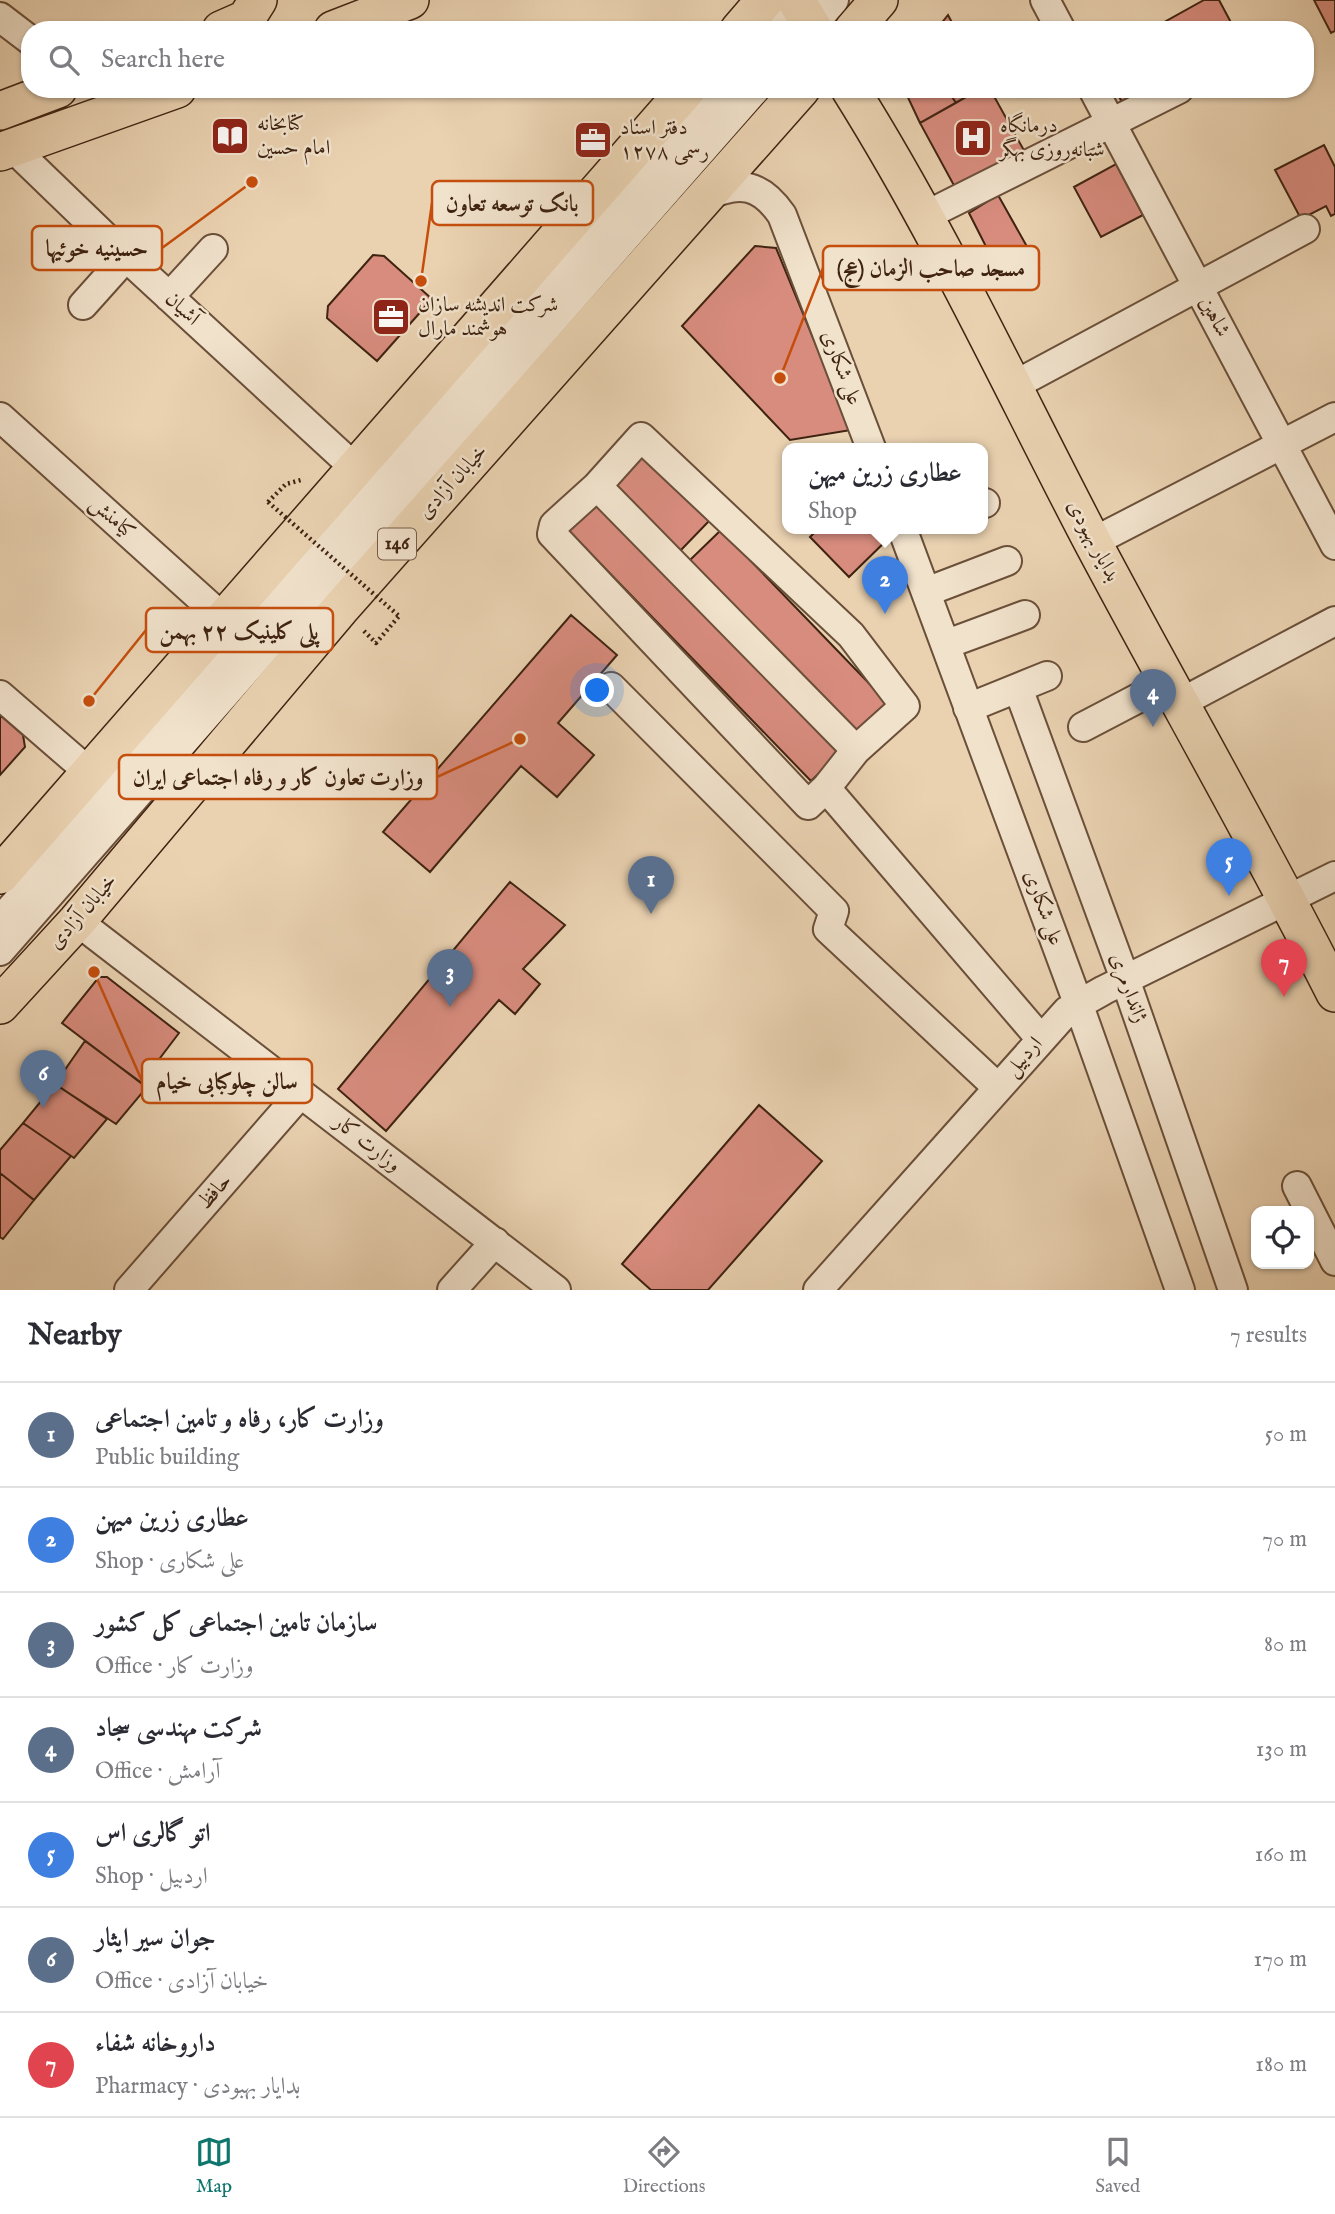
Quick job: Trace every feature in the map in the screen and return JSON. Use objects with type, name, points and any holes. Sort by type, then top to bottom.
[{"type":"main road","points":[[241,21],[246,19],[258,0]]},
{"type":"main road","points":[[356,21],[410,0]]},
{"type":"main road","points":[[747,21],[765,0]]},
{"type":"main road","points":[[860,21],[876,1]]},
{"type":"main road","points":[[0,111],[34,98]]},
{"type":"main road","points":[[6,150],[152,98]]},
{"type":"main road","points":[[0,875],[679,98]]},
{"type":"main road","name":"خیابان آزادی","points":[[0,1005],[77,921],[340,609],[793,98]]},
{"type":"main road","name":"بدایار بهبودی","points":[[855,98],[925,216],[1093,542],[1288,900],[1335,993]]},
{"type":"street","points":[[1045,0],[1056,21]]},
{"type":"street","points":[[0,17],[21,33]]},
{"type":"street","points":[[0,921],[721,98]]},
{"type":"street","points":[[0,951],[748,98]]},
{"type":"street","name":"شاهین","points":[[1098,98],[1335,545]]},
{"type":"street","points":[[925,216],[1162,98]]},
{"type":"street","name":"آشیان","points":[[6,150],[356,469]]},
{"type":"street","name":"علی شکاری","points":[[706,196],[731,186],[745,187],[759,191],[773,202],[782,215],[869,443]]},
{"type":"street","points":[[1013,386],[1305,229]]},
{"type":"street","points":[[169,297],[213,248]]},
{"type":"street","points":[[83,305],[126,257]]},
{"type":"street","name":"کیامنش","points":[[0,417],[224,620]]},
{"type":"street","points":[[1093,542],[1335,417]]},
{"type":"street","points":[[641,437],[851,635],[905,706],[856,750],[826,788],[808,805],[552,534],[554,525],[597,486],[641,437]]},
{"type":"street","points":[[597,486],[856,750]]},
{"type":"street","name":"علی شکاری","points":[[910,534],[926,592],[1078,1003],[1180,1290]]},
{"type":"street","points":[[926,592],[1007,561]]},
{"type":"street","points":[[947,644],[1025,615]]},
{"type":"street","points":[[1083,727],[1174,693],[1335,621]]},
{"type":"street","points":[[968,708],[1047,676]]},
{"type":"street","points":[[611,687],[834,911],[828,929],[997,1087]]},
{"type":"street","name":"ژاندارمری","points":[[1018,688],[1125,979],[1233,1290]]},
{"type":"street","points":[[0,695],[90,773]]},
{"type":"street","points":[[826,788],[1040,1038]]},
{"type":"street","name":"اردبیل","points":[[818,1290],[1067,1010],[1335,876]]},
{"type":"street","name":"وزارت کار","points":[[77,921],[556,1290]]},
{"type":"street","name":"حافظ","points":[[129,1290],[301,1093]]},
{"type":"street","points":[[1297,1186],[1335,1261]]},
{"type":"street","points":[[452,1290],[495,1242]]},
{"type":"path","points":[[286,484],[268,502],[399,616],[376,642]]},
{"type":"building","points":[[1204,0],[1219,0],[1230,21],[1166,21]]},
{"type":"building","points":[[1314,0],[1335,0],[1335,31],[1331,33]]},
{"type":"building","points":[[908,98],[953,98],[956,103],[920,123]]},
{"type":"building","name":"درمانگاه شبانه‌روزی بهگر","points":[[964,98],[995,98],[1026,154],[957,191],[920,123]]},
{"type":"building","points":[[1120,98],[1135,98],[1124,106]]},
{"type":"building","points":[[1324,145],[1335,167],[1335,214],[1331,216],[1326,206],[1301,219],[1275,170]]},
{"type":"building","points":[[1116,164],[1143,215],[1101,237],[1074,187]]},
{"type":"building","points":[[998,195],[1039,268],[1006,286],[969,213]]},
{"type":"building","points":[[755,246],[776,248],[851,430],[790,440],[682,326]]},
{"type":"building","points":[[373,255],[384,256],[432,299],[377,361],[327,318],[328,306]]},
{"type":"building","points":[[640,452],[710,520],[680,551],[610,482]]},
{"type":"building","points":[[594,496],[842,751],[811,781],[564,526]]},
{"type":"building","points":[[721,530],[889,704],[858,735],[690,560]]},
{"type":"building","points":[[813,534],[893,534],[849,577],[810,537]]},
{"type":"building","points":[[571,615],[617,655],[558,723],[594,755],[557,797],[521,766],[430,872],[383,832]]},
{"type":"building","points":[[0,715],[23,735],[25,747],[0,775]]},
{"type":"building","points":[[510,882],[565,925],[523,969],[540,984],[515,1014],[499,1000],[386,1131],[338,1089]]},
{"type":"building","points":[[99,977],[107,977],[179,1033],[141,1083],[62,1023]]},
{"type":"building","points":[[85,1041],[147,1087],[116,1124],[55,1084]]},
{"type":"building","points":[[55,1084],[107,1119],[74,1158],[23,1123]]},
{"type":"building","points":[[759,1105],[822,1161],[708,1290],[651,1290],[622,1264]]},
{"type":"building","points":[[23,1123],[71,1156],[34,1200],[0,1173],[0,1150]]},
{"type":"building","points":[[0,1173],[34,1200],[3,1239],[0,1237]]},
{"type":"place","name":"کتابخانه امام حسین","points":[[230,136]]},
{"type":"place","name":"درمانگاه شبانه‌روزی بهگر","points":[[973,138]]},
{"type":"place","name":"دفتر اسناد رسمی ۱۲۷۸","points":[[593,140]]},
{"type":"place","name":"حسینیه خوئیها","points":[[252,182]]},
{"type":"place","name":"بانک توسعه تعاون","points":[[421,281]]},
{"type":"place","name":"شرکت اندیشه سازان هوشمند مارال","points":[[391,317]]},
{"type":"place","name":"مسجد صاحب الزمان (عج)","points":[[780,378]]},
{"type":"place","name":"عطاری زرین میهن","points":[[885,614]]},
{"type":"place","name":"پلی کلینیک ۲۲ بهمن","points":[[89,701]]},
{"type":"place","name":"شرکت مهندسی سجاد","points":[[1153,727]]},
{"type":"place","name":"وزارت تعاون کار و رفاه اجتماعی ایران","points":[[520,739]]},
{"type":"place","name":"اتو گالری اس","points":[[1229,896]]},
{"type":"place","name":"وزارت کار، رفاه و تامین اجتماعی","points":[[651,914]]},
{"type":"place","name":"سالن چلوکبابی خیام","points":[[94,972]]},
{"type":"place","name":"داروخانه شفاء","points":[[1284,997]]},
{"type":"place","name":"سازمان تامین اجتماعی کل کشور","points":[[450,1007]]},
{"type":"place","name":"جوان سیر ایثار","points":[[43,1108]]}]
